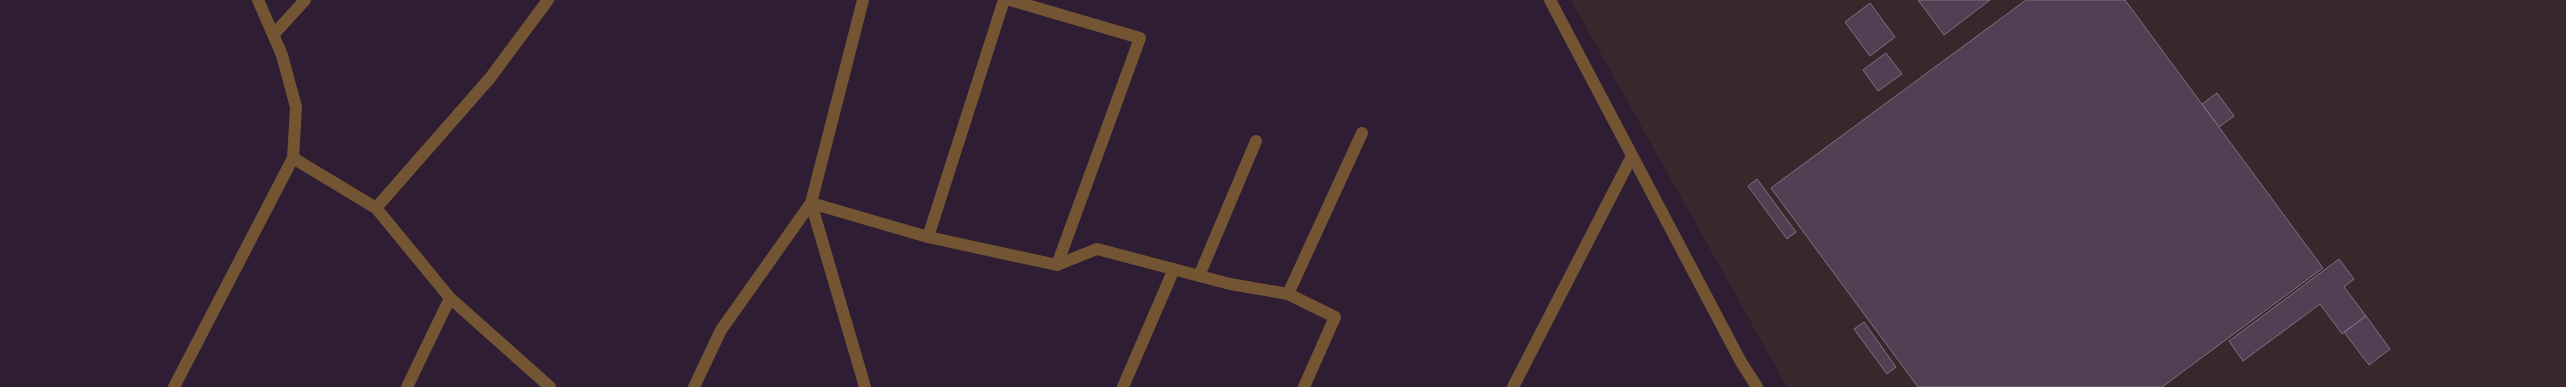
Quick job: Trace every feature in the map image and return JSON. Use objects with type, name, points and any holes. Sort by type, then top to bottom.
[{"type":"street","points":[[174,387],[293,158],[296,107],[282,55],[258,0]]},
{"type":"street","points":[[274,34],[305,0]]},
{"type":"street","points":[[376,208],[490,78],[548,0]]},
{"type":"street","points":[[694,387],[722,330],[812,203],[863,0]]},
{"type":"street","points":[[928,237],[1004,0]]},
{"type":"street","points":[[1010,0],[1140,38],[1057,265]]},
{"type":"street","points":[[1550,0],[1741,362],[1757,387]]},
{"type":"street","points":[[1288,294],[1362,132]]},
{"type":"street","points":[[1199,276],[1256,141]]},
{"type":"street","points":[[1512,387],[1632,156]]},
{"type":"street","points":[[293,158],[376,208],[450,298],[550,387]]},
{"type":"street","points":[[812,203],[928,237],[1057,265],[1097,249],[1199,276],[1288,294],[1335,317],[1304,387]]},
{"type":"street","points":[[812,203],[865,387]]},
{"type":"street","points":[[1123,387],[1174,269]]},
{"type":"street","points":[[407,387],[450,298]]},
{"type":"shaded area","points":[[1571,0],[2566,0],[2566,387],[1787,387]]},
{"type":"building","points":[[1918,0],[1990,0],[1944,35]]},
{"type":"building","points":[[2026,0],[2125,0],[2323,268],[2162,387],[1918,387],[1771,188]]},
{"type":"building","points":[[1870,3],[1895,37],[1870,56],[1845,22]]},
{"type":"building","points":[[1886,53],[1902,74],[1878,91],[1863,70]]},
{"type":"building","points":[[2217,93],[2234,116],[2219,127],[2202,104]]},
{"type":"building","points":[[1757,179],[1796,232],[1787,239],[1748,186]]},
{"type":"building","points":[[2339,259],[2354,279],[2344,287],[2366,316],[2342,334],[2320,304],[2243,361],[2229,341]]},
{"type":"building","points":[[2366,316],[2390,349],[2369,365],[2344,332]]},
{"type":"building","points":[[1864,322],[1896,367],[1887,374],[1854,329]]}]
